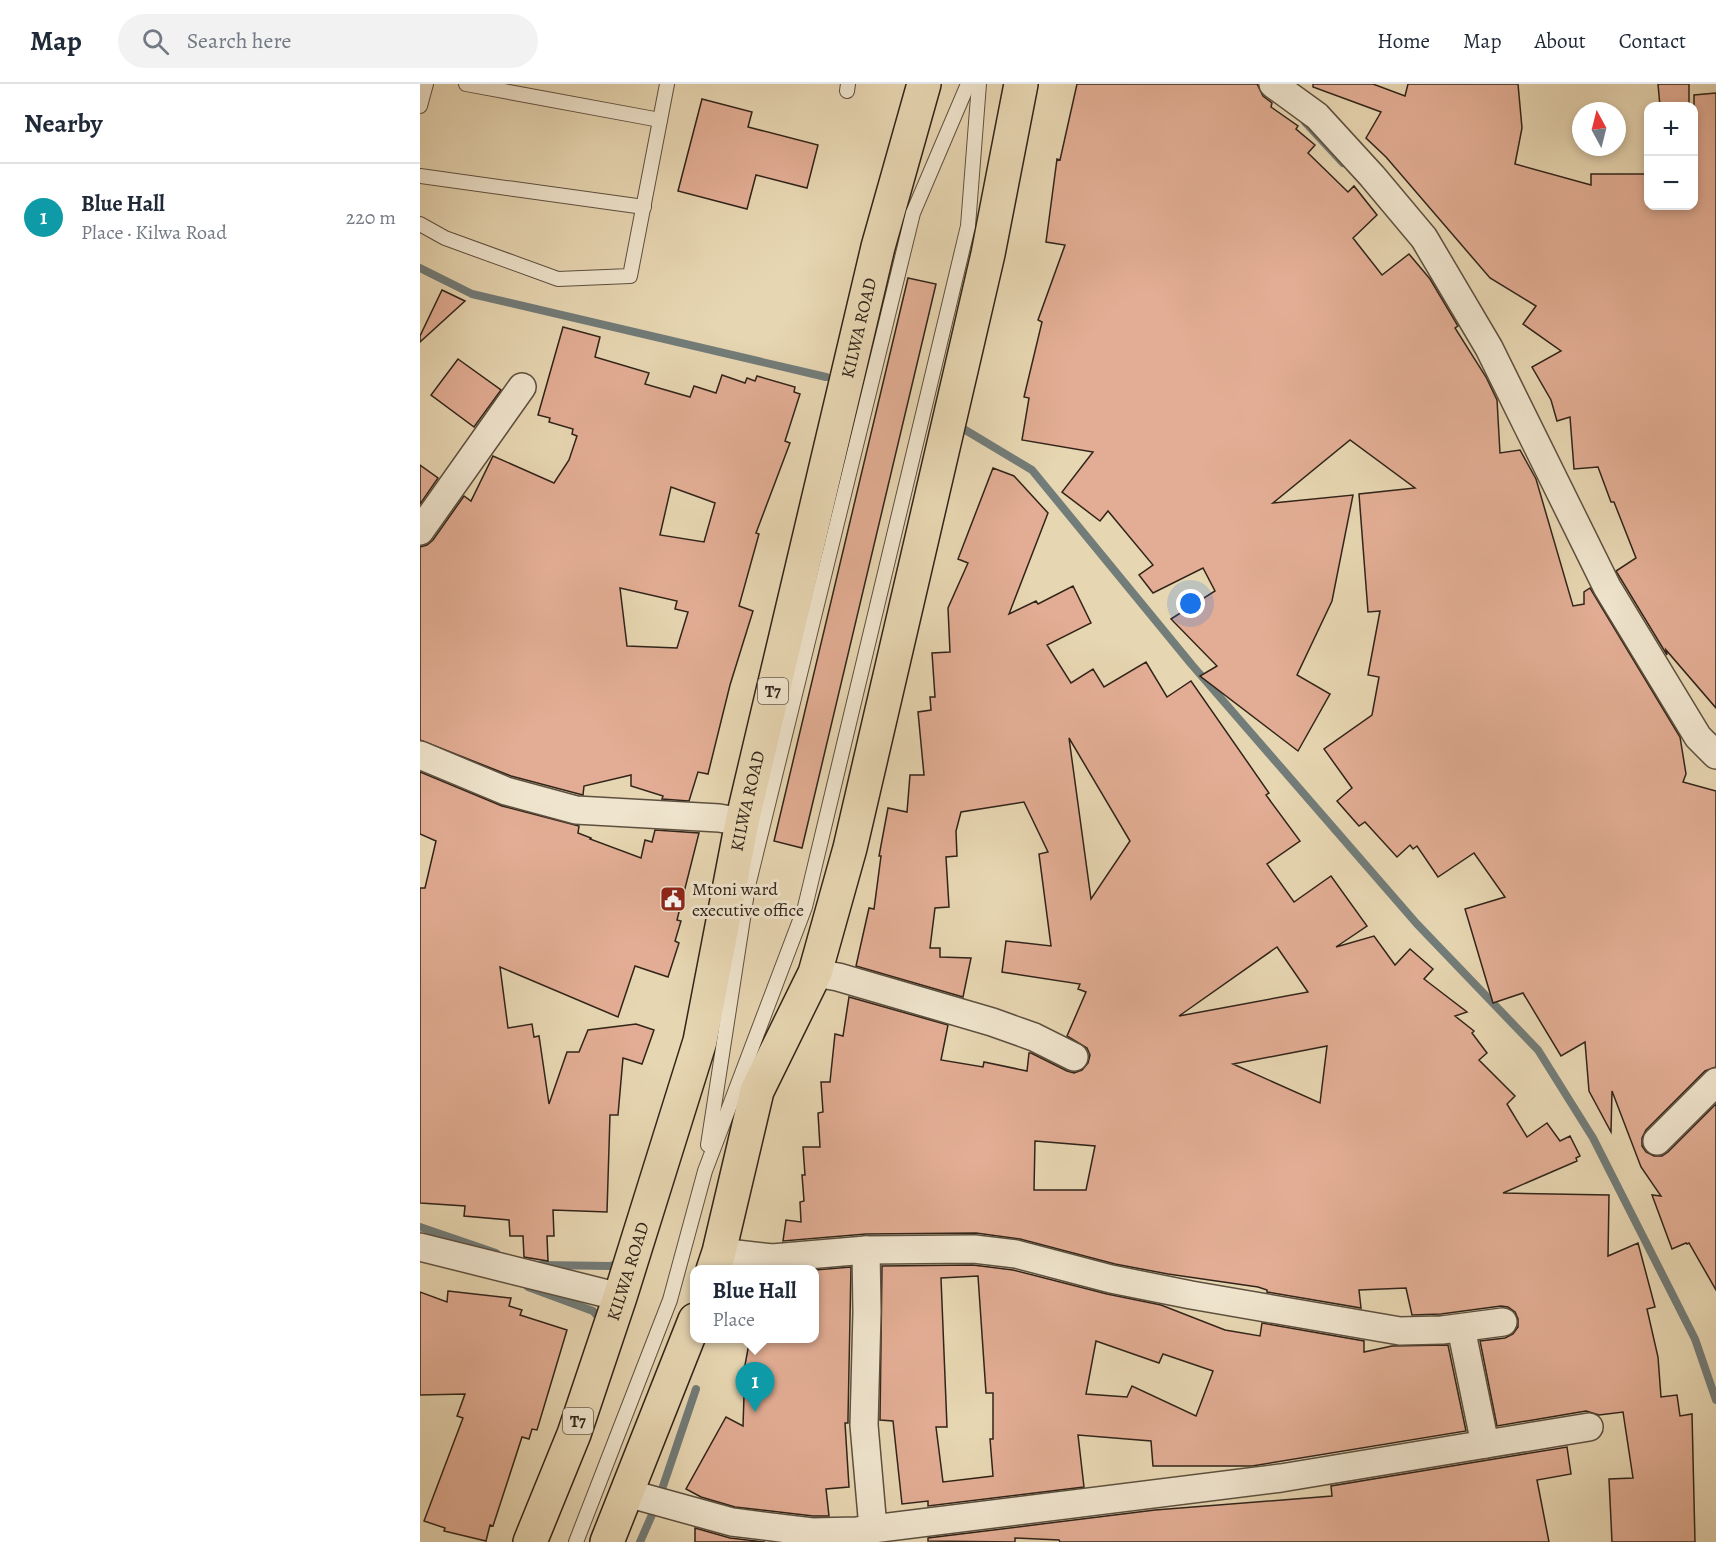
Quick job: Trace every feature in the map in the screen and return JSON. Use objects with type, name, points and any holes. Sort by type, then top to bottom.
[{"type":"highway","name":"KILWA ROAD","points":[[530,1542],[574,1434],[620,1297],[700,1041],[742,822],[878,247],[924,84]]},
{"type":"highway","points":[[716,1260],[758,1091],[815,973],[850,848],[988,254],[1020,84]]},
{"type":"highway","points":[[607,1542],[690,1333]]},
{"type":"street","points":[[1273,84],[1317,116],[1424,238],[1489,348],[1607,587],[1698,737],[1716,755]]},
{"type":"street","points":[[420,531],[522,387]]},
{"type":"street","points":[[420,755],[506,791],[576,810],[719,818],[742,822]]},
{"type":"street","points":[[815,973],[838,977],[992,1022],[1034,1037],[1074,1057]]},
{"type":"street","points":[[1657,1141],[1716,1082]]},
{"type":"street","points":[[420,1247],[620,1297]]},
{"type":"street","points":[[716,1260],[866,1250],[974,1249],[1016,1254],[1111,1279],[1191,1295],[1388,1329],[1410,1331],[1461,1328],[1503,1322]]},
{"type":"street","points":[[863,1534],[866,1250]]},
{"type":"street","points":[[1461,1328],[1485,1444]]},
{"type":"street","points":[[627,1492],[732,1522],[812,1532],[863,1534],[1281,1478],[1589,1427]]},
{"type":"lane","points":[[420,106],[426,84]]},
{"type":"lane","points":[[466,84],[660,120]]},
{"type":"lane","points":[[420,224],[445,238],[558,279],[630,276],[667,84]]},
{"type":"lane","points":[[705,1171],[747,886],[913,213],[968,84]]},
{"type":"lane","points":[[576,1542],[670,1300],[705,1171],[805,907],[968,226],[979,84]]},
{"type":"lane","points":[[420,176],[644,207]]},
{"type":"building","points":[[1077,84],[1257,84],[1263,96],[1272,103],[1271,107],[1298,126],[1296,129],[1315,145],[1308,153],[1348,192],[1354,186],[1377,215],[1353,238],[1382,275],[1409,254],[1430,279],[1458,326],[1455,328],[1486,377],[1497,400],[1500,453],[1520,450],[1536,479],[1573,606],[1584,604],[1584,592],[1590,588],[1680,737],[1686,774],[1683,782],[1716,791],[1716,1067],[1705,1071],[1646,1130],[1642,1138],[1642,1146],[1646,1152],[1654,1156],[1662,1156],[1716,1104],[1716,1290],[1689,1243],[1672,1249],[1652,1195],[1661,1196],[1641,1167],[1612,1091],[1611,1132],[1589,1091],[1585,1042],[1561,1056],[1523,993],[1493,1003],[1465,909],[1505,897],[1474,853],[1438,877],[1417,846],[1413,849],[1410,845],[1397,857],[1365,822],[1359,826],[1337,801],[1352,788],[1324,749],[1372,715],[1379,677],[1368,675],[1380,611],[1368,612],[1359,494],[1415,488],[1350,440],[1273,503],[1353,495],[1332,601],[1297,675],[1330,694],[1298,751],[1200,676],[1217,666],[1171,619],[1215,591],[1203,568],[1153,593],[1139,575],[1153,565],[1108,511],[1100,521],[1062,492],[1093,452],[1022,440],[1029,398],[1024,397],[1042,322],[1038,320],[1065,245],[1046,242],[1057,159],[1060,160]]},
{"type":"building","points":[[1313,84],[1373,84],[1405,96],[1408,84],[1518,84],[1522,128],[1515,164],[1591,185],[1591,174],[1644,174],[1644,210],[1698,210],[1698,102],[1694,102],[1694,95],[1716,93],[1716,708],[1666,650],[1667,655],[1616,571],[1636,558],[1598,467],[1574,469],[1570,417],[1557,421],[1551,400],[1532,367],[1561,351],[1523,324],[1536,306],[1490,278],[1386,157],[1366,138],[1381,112],[1313,87]]},
{"type":"building","points":[[1658,84],[1689,84],[1689,102],[1660,102]]},
{"type":"building","points":[[702,99],[752,112],[748,127],[818,145],[807,188],[756,175],[747,209],[678,191]]},
{"type":"building","points":[[908,278],[936,284],[802,848],[774,841]]},
{"type":"building","points":[[442,290],[465,301],[420,342],[420,336]]},
{"type":"building","points":[[563,327],[600,337],[595,357],[649,373],[645,384],[690,397],[694,386],[716,393],[722,375],[745,383],[747,378],[755,381],[757,376],[795,387],[794,392],[800,394],[785,441],[790,443],[756,533],[759,534],[739,606],[753,611],[730,685],[708,774],[698,772],[689,801],[662,799],[663,796],[631,786],[631,775],[584,786],[583,795],[511,776],[420,740],[420,547],[433,540],[464,496],[471,501],[493,456],[554,483],[569,460],[577,436],[572,434],[573,429],[549,422],[550,418],[538,415]],"holes":[[[671,487],[715,503],[704,542],[660,535]],[[620,588],[677,601],[675,609],[688,612],[677,648],[627,646]]]},
{"type":"building","points":[[458,359],[501,390],[474,427],[431,395]]},
{"type":"building","points":[[420,465],[438,478],[420,504]]},
{"type":"building","points":[[993,468],[1014,476],[1048,513],[1009,614],[1036,601],[1038,604],[1073,586],[1091,623],[1047,645],[1071,683],[1093,669],[1104,687],[1146,662],[1167,697],[1191,681],[1269,793],[1266,795],[1300,841],[1267,864],[1294,902],[1331,876],[1367,926],[1336,947],[1374,936],[1395,965],[1410,949],[1433,969],[1424,979],[1467,1012],[1455,1016],[1474,1031],[1472,1033],[1487,1053],[1479,1060],[1515,1096],[1507,1104],[1527,1137],[1547,1123],[1560,1141],[1570,1136],[1580,1156],[1576,1158],[1577,1161],[1503,1193],[1609,1195],[1608,1256],[1638,1243],[1655,1307],[1647,1309],[1658,1357],[1661,1397],[1677,1395],[1680,1416],[1692,1414],[1695,1542],[1612,1542],[1609,1479],[1633,1478],[1623,1412],[1599,1415],[1586,1411],[1497,1426],[1480,1341],[1505,1338],[1513,1334],[1518,1327],[1518,1319],[1515,1312],[1508,1307],[1412,1315],[1406,1288],[1359,1290],[1361,1308],[1267,1292],[1258,1287],[1115,1264],[1020,1239],[976,1233],[866,1234],[783,1241],[786,1220],[801,1222],[800,1202],[804,1201],[802,1175],[805,1175],[803,1147],[820,1147],[818,1113],[823,1112],[821,1082],[830,1082],[835,1034],[843,1036],[849,997],[948,1025],[941,1060],[983,1067],[984,1062],[1027,1071],[1029,1053],[1031,1053],[1074,1073],[1082,1070],[1088,1063],[1090,1055],[1087,1048],[1067,1036],[1086,992],[1078,989],[1080,984],[1002,972],[1006,941],[1051,946],[1039,854],[1048,852],[1024,802],[961,812],[956,831],[957,856],[946,857],[949,907],[935,908],[930,948],[940,948],[940,957],[971,958],[963,997],[856,966],[869,908],[874,909],[881,856],[879,856],[888,808],[907,812],[910,775],[924,775],[918,712],[931,710],[930,697],[935,697],[932,653],[950,652],[948,608],[968,563],[958,559]],"holes":[[[1069,738],[1130,841],[1091,899]],[[1277,947],[1308,992],[1179,1016]],[[1327,1046],[1320,1103],[1233,1064]],[[1035,1141],[1095,1146],[1086,1190],[1034,1190]]]},
{"type":"building","points":[[420,772],[502,806],[579,826],[578,833],[641,858],[645,840],[652,842],[655,830],[699,833],[677,920],[681,921],[675,941],[679,943],[668,977],[635,966],[618,1017],[500,967],[508,1028],[532,1024],[534,1037],[539,1036],[549,1104],[567,1052],[579,1052],[588,1030],[636,1024],[654,1030],[642,1064],[623,1058],[618,1115],[610,1115],[607,1212],[553,1210],[554,1236],[547,1236],[548,1261],[524,1257],[523,1236],[510,1236],[509,1220],[464,1216],[465,1206],[420,1203],[420,888],[425,888],[436,841],[420,834]]},
{"type":"building","points":[[973,1265],[1013,1270],[1161,1305],[1225,1330],[1260,1336],[1262,1323],[1364,1341],[1364,1352],[1392,1346],[1448,1345],[1466,1431],[1252,1466],[1153,1466],[1151,1441],[1078,1435],[1084,1487],[928,1506],[928,1501],[902,1504],[893,1421],[880,1420],[882,1266]],"holes":[[[978,1276],[986,1393],[993,1393],[993,1439],[990,1439],[993,1476],[943,1482],[936,1427],[947,1427],[941,1278]],[[1096,1341],[1159,1363],[1163,1354],[1213,1371],[1196,1416],[1132,1386],[1127,1397],[1086,1394]]]},
{"type":"building","points":[[851,1267],[848,1423],[845,1423],[849,1487],[826,1489],[829,1516],[735,1507],[701,1497],[686,1489],[726,1417],[743,1426],[745,1365],[749,1343],[819,1343],[819,1270]]},
{"type":"building","points":[[448,1291],[511,1298],[509,1306],[522,1310],[520,1315],[567,1330],[537,1430],[532,1429],[529,1439],[522,1437],[486,1541],[444,1531],[445,1528],[424,1521],[463,1418],[457,1416],[465,1394],[420,1395],[420,1292],[447,1302]]},
{"type":"building","points":[[1567,1447],[1571,1474],[1537,1480],[1549,1542],[1060,1542],[1059,1540],[1015,1538],[1015,1542],[928,1541],[928,1538],[1155,1510],[1332,1496],[1331,1486]]},
{"type":"building","points":[[695,1528],[730,1538],[765,1542],[695,1542]]},
{"type":"waterway","points":[[1305,122],[1343,163]]},
{"type":"waterway","points":[[420,268],[472,294],[826,377]]},
{"type":"waterway","points":[[962,428],[1032,470],[1192,665],[1417,924],[1538,1050],[1593,1138],[1695,1339],[1716,1400]]},
{"type":"waterway","points":[[420,1227],[496,1253]]},
{"type":"waterway","points":[[540,1265],[610,1266],[623,1263]]},
{"type":"waterway","points":[[528,1287],[593,1311],[599,1318],[597,1325]]},
{"type":"waterway","points":[[640,1542],[658,1501],[696,1389]]},
{"type":"place","name":"Mtoni ward executive office","points":[[673,899]]},
{"type":"place","name":"Blue Hall","points":[[755,1412]]}]
